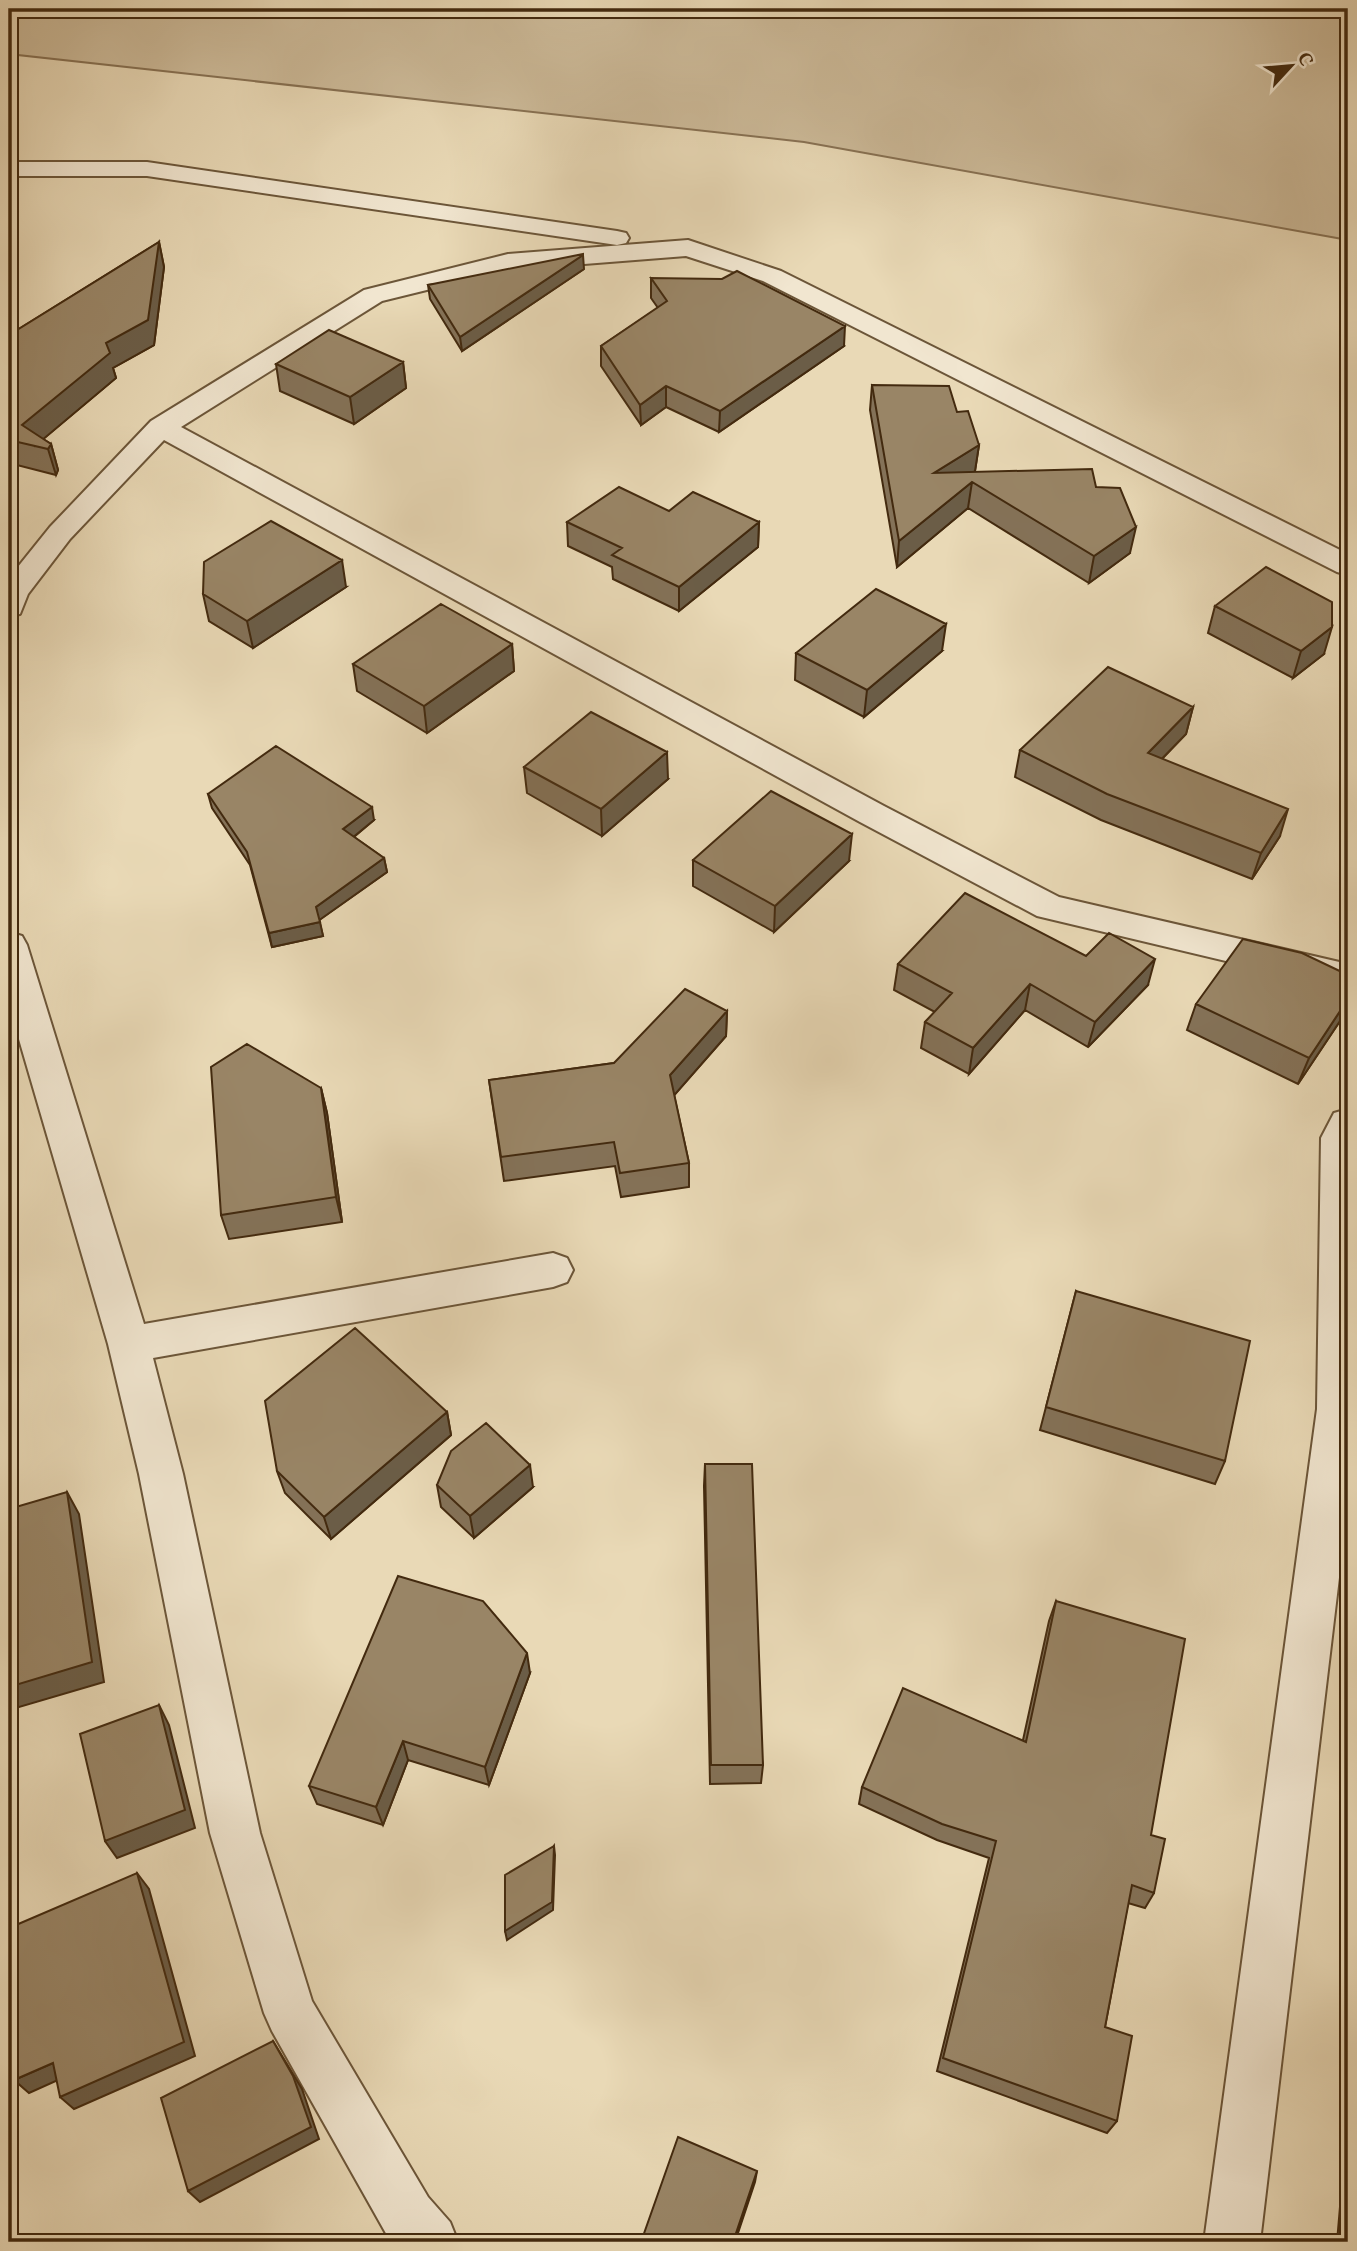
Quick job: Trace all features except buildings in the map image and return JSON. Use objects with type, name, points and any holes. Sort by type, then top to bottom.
[{"type":"lane","points":[[9,169],[147,169],[688,248],[772,276],[1348,566]]},
{"type":"lane","points":[[9,607],[13,593],[60,533],[161,426],[373,295],[508,262],[688,248]]},
{"type":"lane","points":[[161,426],[872,814],[1049,907],[1348,977]]},
{"type":"lane","points":[[9,945],[129,1344],[161,1474],[235,1833],[290,2013],[408,2217],[430,2242]]},
{"type":"lane","points":[[1232,2242],[1338,1409],[1340,1138],[1348,1124]]},
{"type":"lane","points":[[129,1344],[553,1270]]},
{"type":"shaded area","points":[[9,9],[1348,9],[1348,240],[804,142],[9,54]]}]
